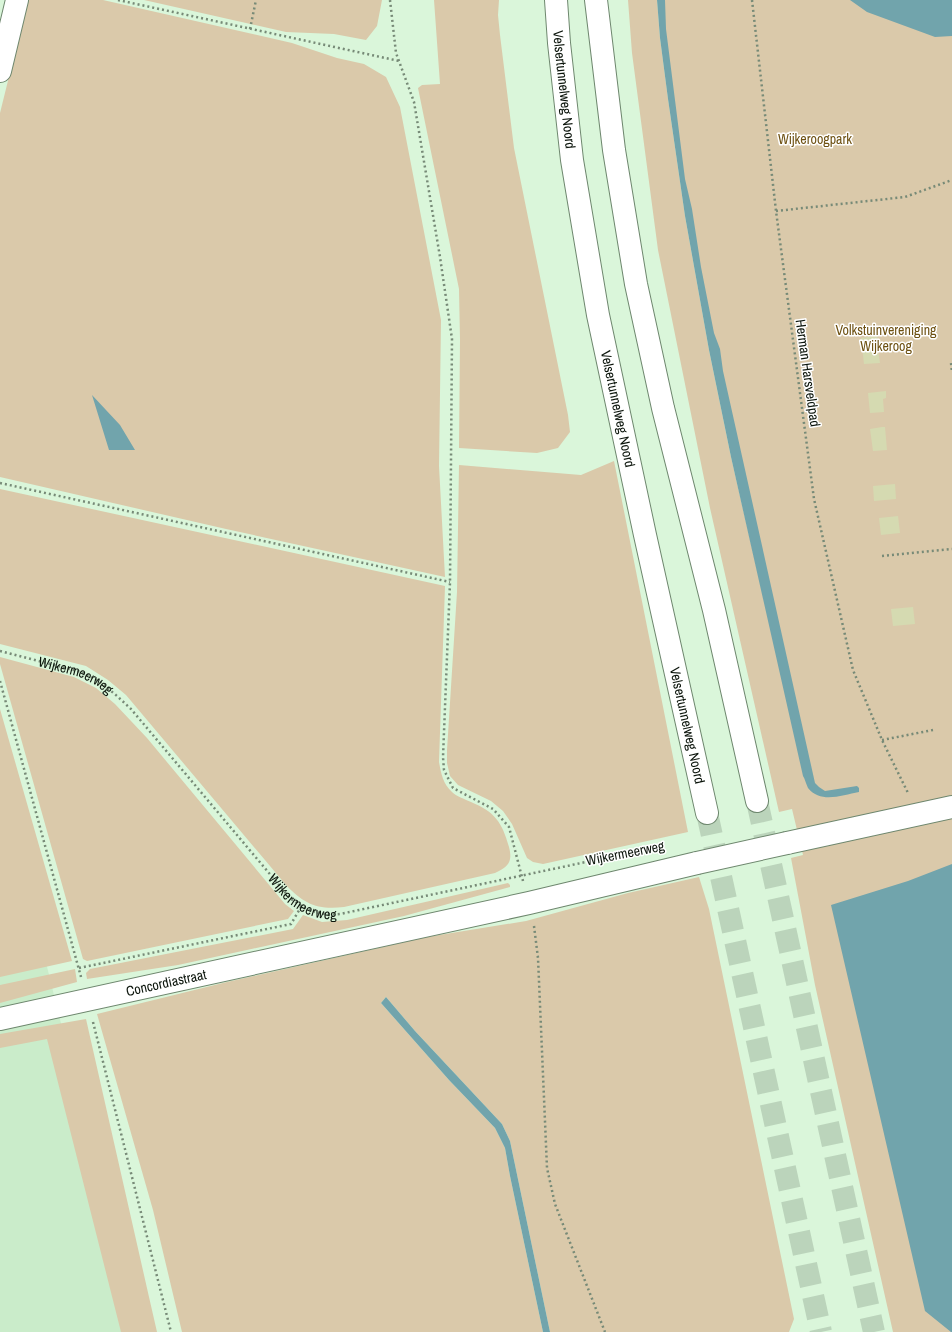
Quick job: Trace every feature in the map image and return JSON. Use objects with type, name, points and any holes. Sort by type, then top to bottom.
[{"type":"main road","points":[[0,71],[17,0]]},
{"type":"main road","name":"Velsertunnelweg Noord","points":[[556,0],[559,43],[572,160],[598,315],[643,528],[707,813]]},
{"type":"main road","points":[[596,0],[614,150],[636,284],[664,408],[714,610],[757,802]]},
{"type":"main road","name":"Wijkermeerweg","points":[[331,947],[529,903],[697,863],[952,807]]},
{"type":"main road","name":"Concordiastraat","points":[[0,1019],[331,947]]},
{"type":"path","points":[[118,0],[399,61]]},
{"type":"path","points":[[250,29],[256,0]]},
{"type":"path","points":[[390,0],[396,52],[414,102],[452,339],[450,582],[443,757],[444,770],[453,788],[493,809],[508,827],[529,903],[534,925],[538,958],[547,1168],[555,1204],[605,1332]]},
{"type":"path","name":"Herman Harsveldpad","points":[[752,0],[776,211],[814,499],[853,670],[882,740],[917,814]]},
{"type":"path","points":[[776,211],[904,197],[952,180]]},
{"type":"path","points":[[951,363],[952,372]]},
{"type":"path","points":[[0,483],[450,582]]},
{"type":"path","points":[[882,556],[952,549]]},
{"type":"path","name":"Wijkermeerweg","points":[[0,651],[81,672],[99,681],[131,709],[282,890],[301,907],[319,914],[340,914],[641,850]]},
{"type":"path","points":[[882,740],[933,730]]},
{"type":"path","points":[[79,968],[291,924],[301,907]]},
{"type":"shaded area","points":[[0,776],[137,1332],[0,1332]]},
{"type":"green space","points":[[28,0],[103,0],[292,43],[337,58],[364,64],[386,77],[400,107],[441,320],[439,466],[445,577],[0,477],[0,113]]},
{"type":"green space","points":[[144,0],[382,0],[377,26],[366,40],[334,34],[286,32]]},
{"type":"green space","points":[[434,0],[499,0],[498,15],[500,35],[514,148],[568,415],[570,432],[558,448],[537,453],[459,448],[459,289],[418,88],[422,85],[440,84]]},
{"type":"green space","name":"Wijkeroogpark","points":[[628,0],[657,0],[660,38],[685,216],[709,350],[731,457],[782,678],[688,223],[661,0],[952,0],[952,1332],[893,1332],[815,985],[791,858],[803,855],[792,809],[779,812],[710,508],[658,250],[632,53]]},
{"type":"green space","points":[[614,461],[688,832],[543,864],[533,862],[527,858],[512,824],[503,811],[491,801],[458,785],[450,776],[447,763],[457,592],[459,465],[581,475]]},
{"type":"green space","points":[[0,489],[445,586],[439,762],[444,782],[449,789],[459,797],[492,814],[500,824],[510,852],[510,860],[506,866],[495,873],[344,907],[326,908],[312,904],[299,897],[286,885],[126,695],[108,680],[86,666],[0,644]]},
{"type":"green space","points":[[0,657],[74,677],[96,688],[115,704],[147,738],[285,904],[294,911],[288,919],[87,961],[83,959],[0,664]]},
{"type":"green space","points":[[0,709],[72,961],[0,977]]},
{"type":"green space","points":[[699,877],[709,909],[794,1319],[789,1332],[550,1332],[510,1141],[502,1124],[415,1031],[386,997],[381,1003],[449,1080],[495,1128],[505,1148],[543,1332],[182,1332],[153,1210],[97,1014],[227,982],[427,937],[526,921],[628,893]]},
{"type":"green space","points":[[508,883],[510,887],[404,916],[178,965],[87,979],[86,973],[90,969],[293,929],[303,915],[322,922],[347,920]]},
{"type":"green space","points":[[75,969],[77,982],[0,1003],[0,985]]},
{"type":"green space","points":[[86,1019],[157,1332],[121,1332],[47,1039],[0,1048],[0,1034]]},
{"type":"water","points":[[657,0],[665,0],[666,29],[685,179],[692,209],[701,267],[714,333],[720,349],[723,371],[815,783],[825,791],[857,786],[859,788],[859,792],[832,797],[819,796],[808,788],[803,776],[731,457],[709,350],[685,216],[660,38]]},
{"type":"water","points":[[850,0],[952,0],[952,36],[935,37],[867,12]]},
{"type":"water","points":[[92,395],[120,425],[135,450],[109,450]]},
{"type":"water","points":[[952,864],[951,1332],[925,1311],[831,905],[908,881]]},
{"type":"water","points":[[386,997],[415,1031],[502,1124],[510,1141],[550,1332],[543,1332],[505,1148],[495,1128],[449,1080],[381,1003]]},
{"type":"building","points":[[877,336],[878,343],[881,343],[882,350],[878,350],[880,363],[864,364],[861,338]]},
{"type":"building","points":[[886,391],[886,398],[883,399],[884,412],[870,413],[868,393]]},
{"type":"building","points":[[885,427],[887,450],[873,451],[870,429]]},
{"type":"building","points":[[895,484],[896,499],[874,501],[873,486]]},
{"type":"building","points":[[898,516],[900,533],[881,535],[879,518]]},
{"type":"building","points":[[913,607],[915,624],[893,626],[891,609]]},
{"type":"tunnel","points":[[757,801],[874,1332]]},
{"type":"tunnel","points":[[707,813],[821,1332]]},
{"type":"park label","name":"Volkstuinvereniging Wijkeroog","points":[[886,338]]}]
